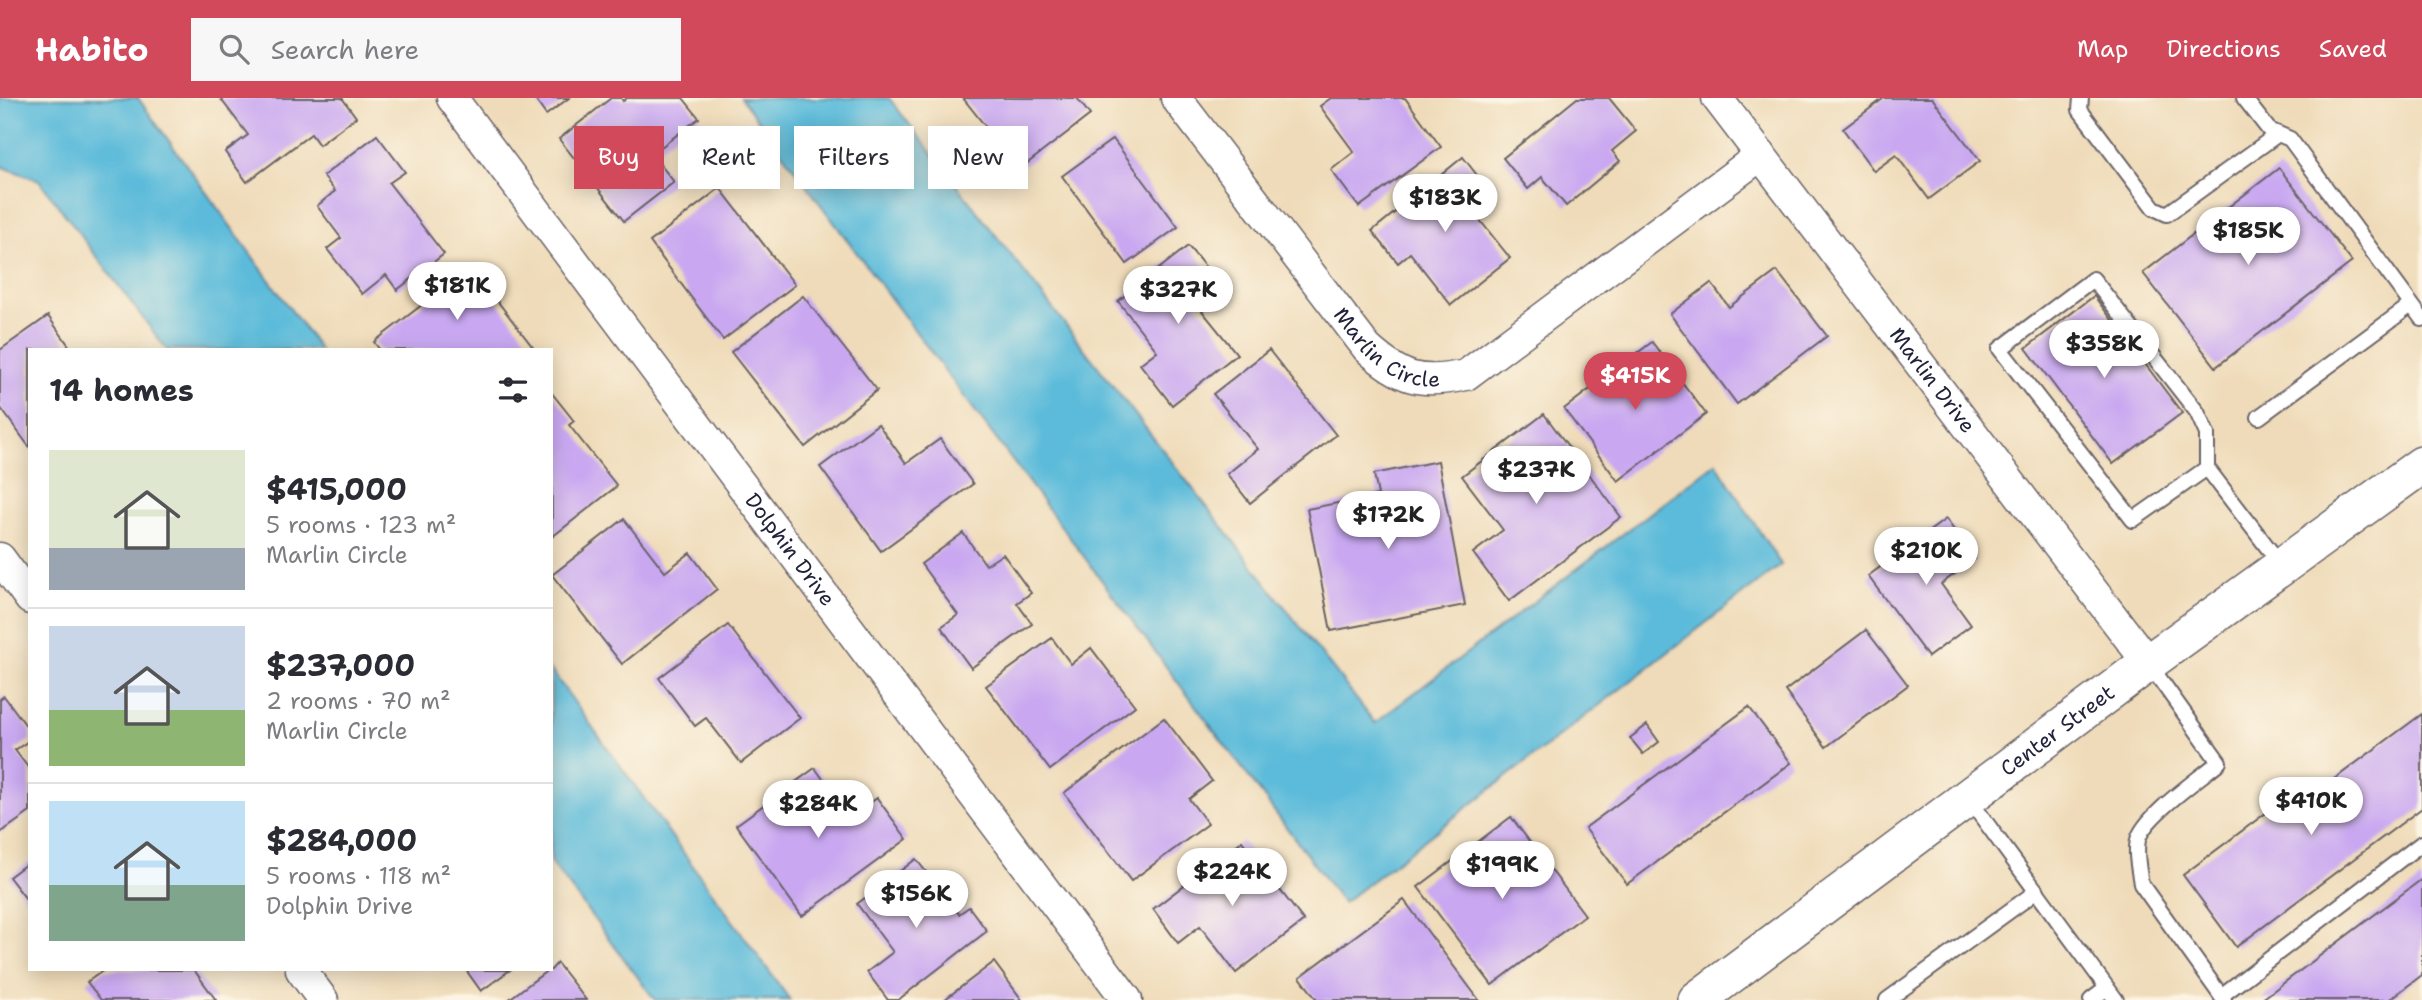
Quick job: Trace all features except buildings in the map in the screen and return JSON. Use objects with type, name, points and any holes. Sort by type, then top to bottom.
[{"type":"street","name":"Dolphin Drive","points":[[452,98],[1127,1000]]},
{"type":"street","name":"Marlin Circle","points":[[1175,98],[1367,348],[1387,366],[1412,378],[1439,381],[1466,375],[1761,155]]},
{"type":"street","name":"Marlin Drive","points":[[1717,98],[2148,663]]},
{"type":"street","name":"Center Street","points":[[1713,995],[2148,663],[2422,465]]},
{"type":"street","points":[[0,558],[28,596]]},
{"type":"street","points":[[302,971],[323,1000]]},
{"type":"lane","points":[[2081,98],[2080,110],[2154,208],[2166,214],[2278,134]]},
{"type":"lane","points":[[2244,98],[2270,130],[2290,139],[2422,319]]},
{"type":"lane","points":[[2207,468],[2133,520],[2000,349],[2093,279],[2197,412],[2207,434],[2207,468],[2282,566]]},
{"type":"lane","points":[[2259,417],[2411,305]]},
{"type":"lane","points":[[2148,663],[2219,762],[2157,812],[2138,838],[2141,884],[2223,998],[2422,843]]},
{"type":"lane","points":[[1968,798],[2116,1000]]},
{"type":"lane","points":[[1887,1000],[2037,891]]},
{"type":"lane","points":[[2091,1000],[2106,988]]},
{"type":"water","points":[[0,98],[138,98],[319,348],[165,348],[39,180],[0,166]]},
{"type":"water","points":[[741,98],[889,98],[911,126],[794,126],[794,169],[780,150],[780,126],[762,126]]},
{"type":"water","points":[[914,130],[928,148],[928,189],[960,189],[1375,723],[1716,463],[1781,565],[1343,903],[809,189],[914,189]]},
{"type":"water","points":[[553,673],[790,1000],[655,1000],[553,865]]}]
